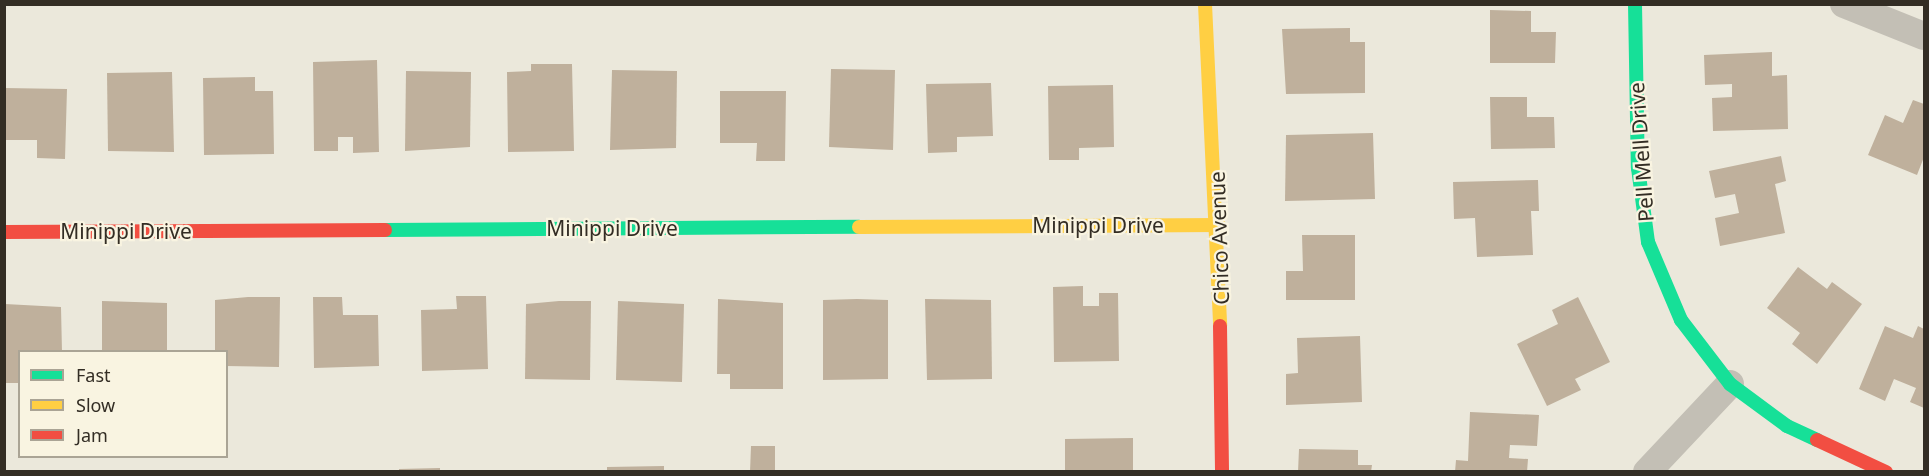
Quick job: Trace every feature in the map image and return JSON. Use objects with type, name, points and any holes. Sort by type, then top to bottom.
[{"type":"street","name":"Chico Avenue","points":[[1205,4],[1219,225],[1222,471]]},
{"type":"street","name":"Pell Mell Drive","points":[[1635,4],[1638,168],[1648,242],[1681,320],[1730,384],[1787,426],[1886,471]]},
{"type":"street","points":[[1844,4],[1924,36]]},
{"type":"street","name":"Minippi Drive","points":[[4,232],[1219,225]]},
{"type":"street","points":[[1647,471],[1730,384]]},
{"type":"building","points":[[1490,10],[1531,11],[1531,32],[1556,32],[1555,63],[1490,63]]},
{"type":"building","points":[[1350,28],[1350,42],[1365,42],[1365,93],[1286,94],[1282,29]]},
{"type":"building","points":[[1772,52],[1772,76],[1787,75],[1788,129],[1713,131],[1712,98],[1732,97],[1732,84],[1705,85],[1704,55]]},
{"type":"building","points":[[377,60],[379,152],[353,153],[353,137],[338,137],[338,151],[314,151],[313,62]]},
{"type":"building","points":[[531,64],[572,64],[574,151],[508,152],[507,72],[531,71]]},
{"type":"building","points":[[831,69],[895,70],[893,150],[829,147]]},
{"type":"building","points":[[612,70],[677,71],[676,148],[610,150]]},
{"type":"building","points":[[406,71],[471,72],[470,147],[405,151]]},
{"type":"building","points":[[172,72],[174,152],[108,151],[107,73]]},
{"type":"building","points":[[255,77],[255,91],[273,91],[274,154],[204,155],[203,78]]},
{"type":"building","points":[[991,83],[993,136],[957,137],[957,152],[928,153],[926,84]]},
{"type":"building","points":[[1113,85],[1114,147],[1079,148],[1079,160],[1049,160],[1048,86]]},
{"type":"building","points":[[4,88],[67,89],[65,159],[37,158],[37,140],[4,140]]},
{"type":"building","points":[[720,91],[786,91],[785,161],[756,161],[757,143],[720,143]]},
{"type":"building","points":[[1490,97],[1527,97],[1527,117],[1554,117],[1555,148],[1491,149]]},
{"type":"building","points":[[1913,100],[1924,104],[1924,157],[1917,175],[1868,155],[1885,115],[1903,123]]},
{"type":"building","points":[[1373,133],[1375,199],[1285,201],[1286,135]]},
{"type":"building","points":[[1781,156],[1786,181],[1775,184],[1785,233],[1720,246],[1715,218],[1739,213],[1735,194],[1715,198],[1709,171]]},
{"type":"building","points":[[1538,180],[1539,211],[1531,211],[1533,255],[1477,257],[1475,218],[1454,219],[1453,182]]},
{"type":"building","points":[[1302,235],[1355,235],[1355,300],[1286,300],[1286,271],[1303,271]]},
{"type":"building","points":[[1798,267],[1827,289],[1832,282],[1862,304],[1817,364],[1792,344],[1800,333],[1767,308]]},
{"type":"building","points":[[1083,286],[1083,306],[1099,306],[1099,293],[1118,293],[1119,361],[1054,362],[1053,287]]},
{"type":"building","points":[[456,296],[486,296],[488,369],[422,371],[421,310],[457,309]]},
{"type":"building","points":[[280,297],[279,367],[228,366],[228,350],[215,350],[215,300]]},
{"type":"building","points":[[313,297],[342,297],[343,315],[378,315],[379,366],[314,368]]},
{"type":"building","points":[[1578,297],[1610,362],[1575,379],[1581,390],[1547,406],[1517,344],[1558,324],[1552,310]]},
{"type":"building","points":[[718,299],[783,303],[783,389],[730,389],[730,374],[717,374]]},
{"type":"building","points":[[925,299],[991,300],[992,379],[927,380]]},
{"type":"building","points":[[823,300],[888,300],[888,379],[823,380]]},
{"type":"building","points":[[102,301],[167,303],[167,350],[102,350]]},
{"type":"building","points":[[591,301],[590,380],[525,379],[526,304]]},
{"type":"building","points":[[618,301],[684,304],[682,382],[616,380]]},
{"type":"building","points":[[5,304],[61,307],[62,350],[18,350],[18,383],[5,383]]},
{"type":"building","points":[[1885,326],[1913,338],[1918,326],[1924,329],[1924,408],[1910,402],[1916,388],[1894,379],[1885,401],[1859,389]]},
{"type":"building","points":[[1360,336],[1362,402],[1286,405],[1286,374],[1298,373],[1297,338]]},
{"type":"building","points":[[1470,412],[1539,415],[1537,446],[1510,445],[1509,458],[1528,459],[1527,472],[1455,472],[1456,460],[1468,461]]},
{"type":"building","points":[[1133,438],[1133,472],[1065,472],[1065,439]]},
{"type":"building","points":[[751,446],[775,446],[775,472],[750,472]]},
{"type":"building","points":[[1299,449],[1358,450],[1358,465],[1372,465],[1371,472],[1298,472]]},
{"type":"building","points":[[664,466],[664,472],[607,472],[607,467]]},
{"type":"building","points":[[440,468],[440,472],[399,472],[399,469]]},
{"type":"traffic: fast","points":[[1635,4],[1638,168],[1648,242],[1681,320],[1730,384],[1787,426],[1817,440]]},
{"type":"traffic: fast","points":[[385,230],[859,227]]},
{"type":"traffic: slow","points":[[1205,4],[1220,326]]},
{"type":"traffic: slow","points":[[859,227],[1219,225]]},
{"type":"traffic: jam","points":[[4,232],[385,230]]},
{"type":"traffic: jam","points":[[1220,326],[1222,472]]},
{"type":"traffic: jam","points":[[1817,440],[1886,472]]}]
